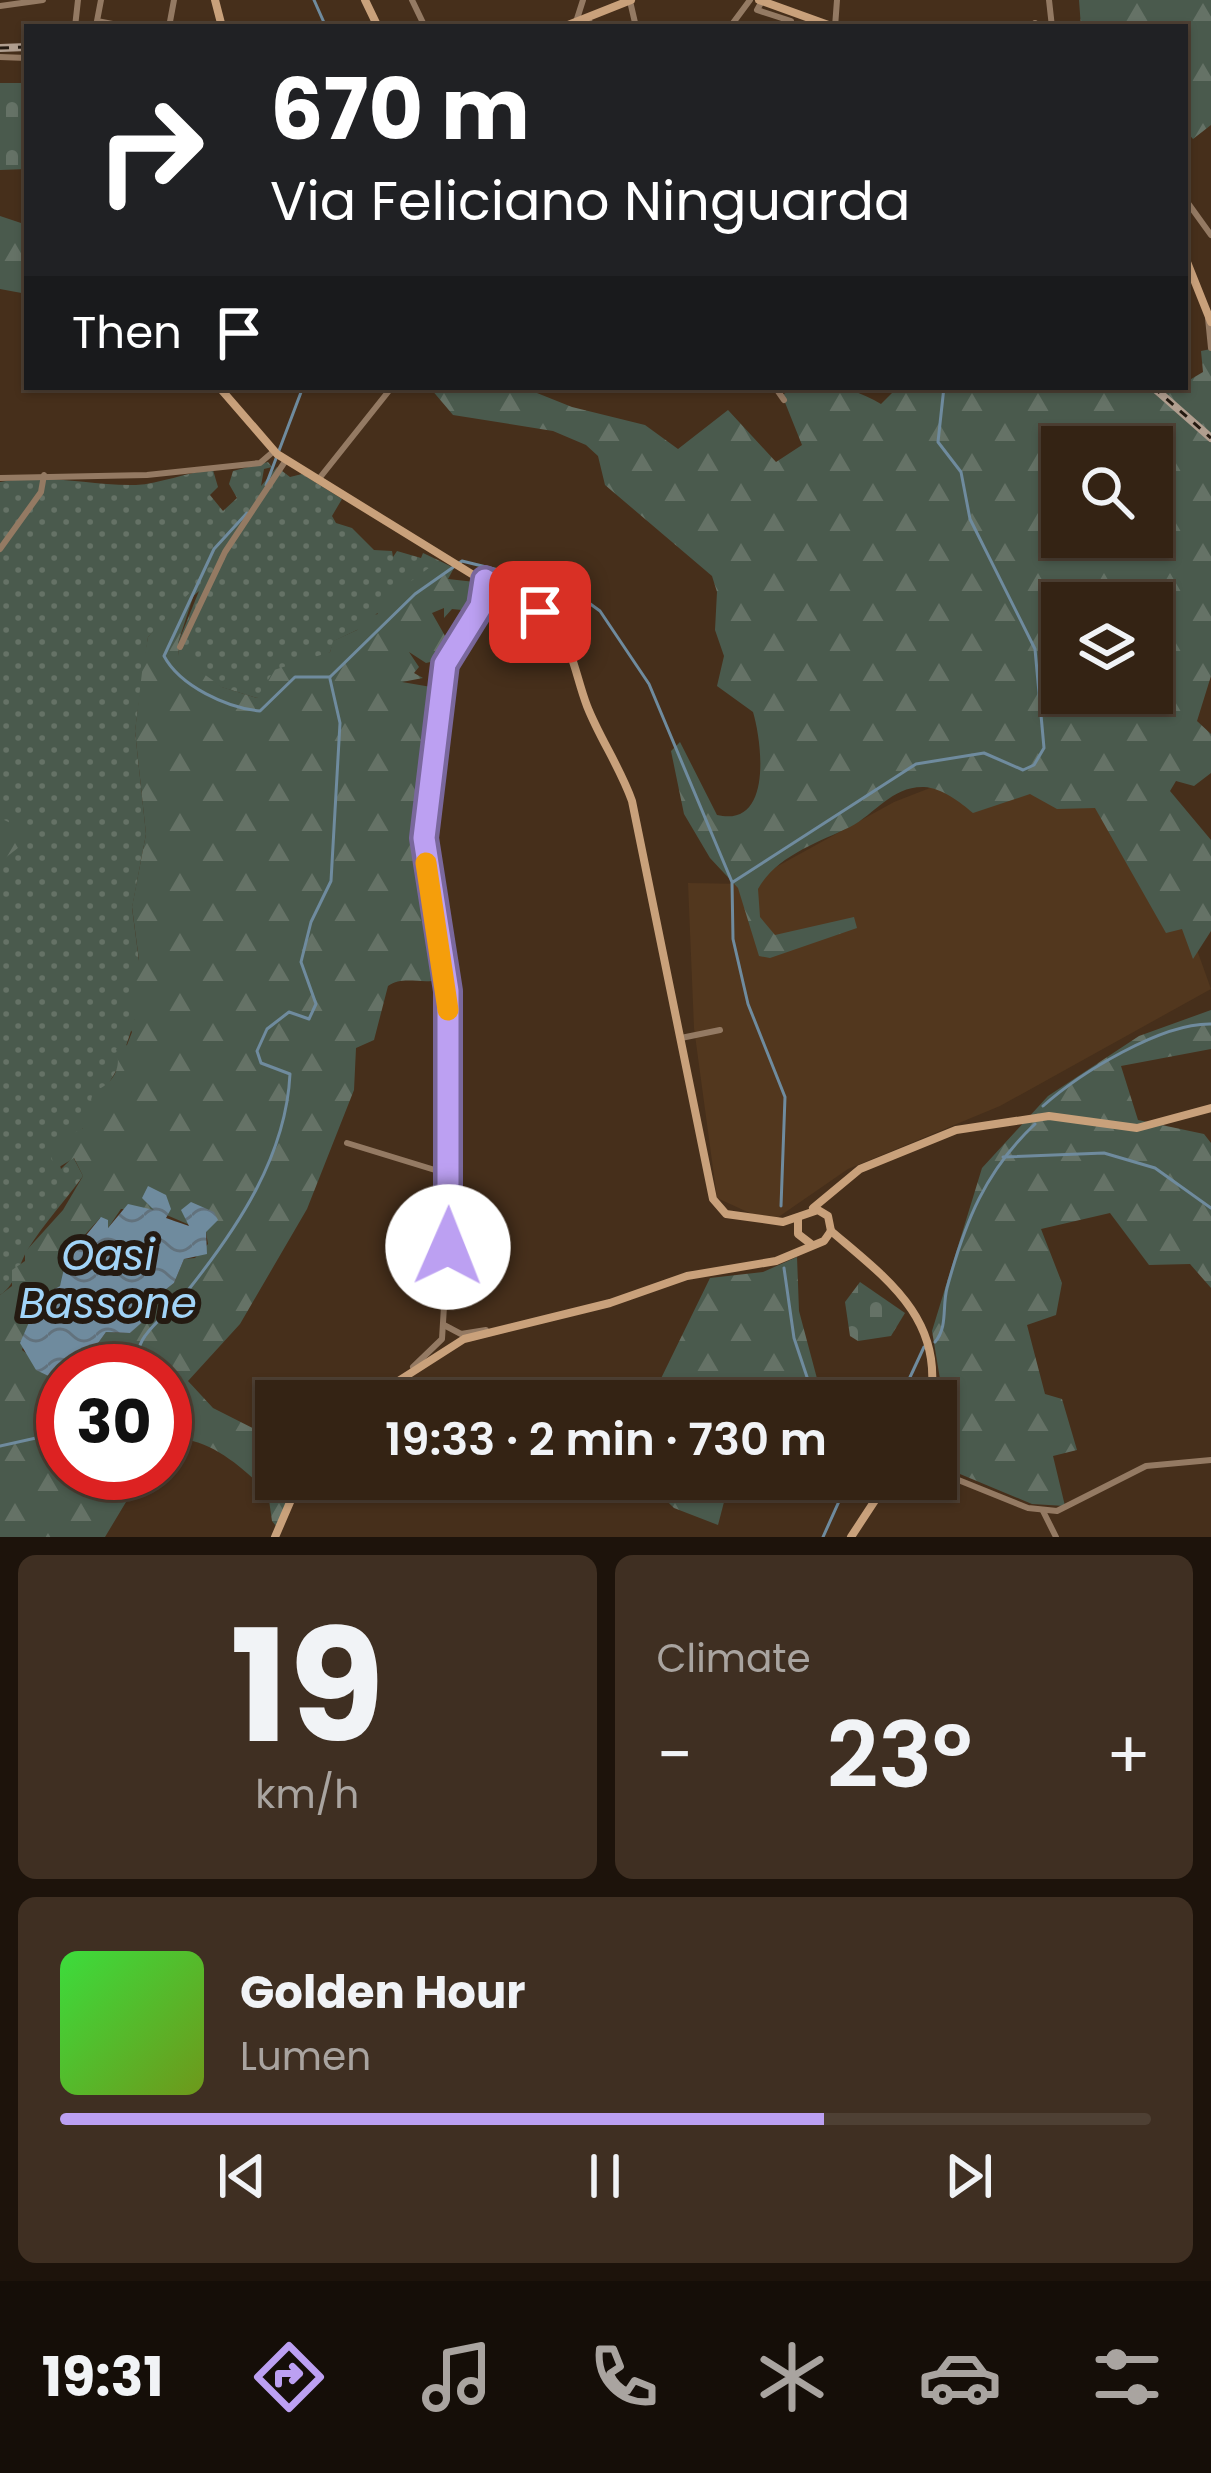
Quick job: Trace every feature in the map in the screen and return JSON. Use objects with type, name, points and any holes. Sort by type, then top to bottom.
[{"type":"street","points":[[0,6],[44,0]]},
{"type":"street","points":[[101,0],[97,21],[112,24]]},
{"type":"street","points":[[581,20],[583,0]]},
{"type":"street","points":[[571,24],[630,0]]},
{"type":"street","points":[[757,0],[826,24]]},
{"type":"street","points":[[733,24],[757,0]]},
{"type":"street","points":[[757,0],[757,10],[790,24]]},
{"type":"street","points":[[581,20],[589,24]]},
{"type":"street","points":[[1188,203],[1211,235]]},
{"type":"street","points":[[1188,263],[1210,318],[1211,348]]},
{"type":"street","points":[[222,390],[280,456],[540,612],[571,647],[587,707],[617,759],[632,801],[713,1199],[726,1214],[798,1227],[811,1244]]},
{"type":"street","points":[[318,480],[390,390]]},
{"type":"street","points":[[777,390],[784,400]]},
{"type":"street","points":[[0,478],[147,475],[260,463],[280,456]]},
{"type":"street","points":[[180,647],[225,552],[280,456]]},
{"type":"street","points":[[0,548],[41,492],[44,475]]},
{"type":"street","points":[[395,1380],[437,1348],[444,1325],[448,991],[424,838],[445,664],[481,606],[485,580]]},
{"type":"street","points":[[678,1039],[720,1030]]},
{"type":"street","points":[[790,1255],[798,1227],[842,1184],[871,1164],[975,1125],[1049,1116],[1137,1127],[1211,1108]]},
{"type":"street","points":[[347,1143],[448,1174]]},
{"type":"street","points":[[824,1241],[842,1184]]},
{"type":"street","points":[[812,1209],[896,1286],[920,1321],[931,1350],[930,1380]]},
{"type":"street","points":[[444,1325],[461,1334],[494,1329],[790,1255],[824,1241],[854,1251]]},
{"type":"street","points":[[444,1325],[452,1344]]},
{"type":"street","points":[[413,1367],[452,1344],[494,1329]]},
{"type":"street","points":[[957,1479],[1043,1511],[1067,1509],[1146,1466],[1211,1460]]},
{"type":"street","points":[[275,1537],[291,1500]]},
{"type":"street","points":[[851,1537],[875,1500]]},
{"type":"street","points":[[1043,1511],[1056,1537]]},
{"type":"shaded area","points":[[971,772],[1107,778],[1161,849],[1211,989],[1000,1106],[848,1169],[777,1218],[752,1214],[717,1198],[694,1028],[688,883],[745,884],[894,802]]},
{"type":"green space","points":[[1079,0],[1211,0],[1211,125],[1193,139],[1188,133],[1188,24],[1081,24]]},
{"type":"green space","points":[[0,83],[24,83],[24,169],[0,170]]},
{"type":"green space","points":[[0,216],[24,224],[24,293],[0,289]]},
{"type":"green space","points":[[1211,349],[1211,676],[1197,721],[1211,734],[1211,773],[1194,786],[1176,781],[1170,791],[1211,840],[1211,931],[1193,959],[1182,929],[1166,933],[1095,808],[1057,809],[1030,794],[973,813],[944,793],[924,787],[902,791],[850,827],[799,851],[776,867],[758,889],[760,917],[775,935],[854,917],[857,928],[770,958],[759,956],[738,888],[710,858],[684,814],[671,751],[680,742],[717,815],[735,816],[748,809],[759,780],[759,743],[753,712],[717,686],[724,656],[715,630],[717,592],[712,576],[605,485],[598,456],[586,445],[553,431],[453,415],[432,390],[530,390],[572,407],[645,425],[678,449],[728,410],[776,462],[802,445],[782,395],[792,390],[847,390],[881,404],[895,390],[1188,390],[1188,381],[1203,372],[1201,351]]},
{"type":"green space","points":[[268,462],[272,467],[264,469],[261,486],[277,467],[290,477],[302,474],[342,499],[332,516],[336,523],[352,528],[374,550],[392,551],[393,557],[397,551],[421,558],[423,553],[440,561],[357,630],[334,641],[330,652],[257,698],[221,687],[179,657],[178,643],[199,591],[148,637],[135,731],[146,834],[132,908],[139,961],[135,1019],[120,1064],[83,1128],[56,1151],[61,1169],[73,1157],[83,1176],[0,1295],[0,482],[35,479],[136,485],[213,470],[218,487],[210,495],[223,511],[237,498],[229,484],[233,471]]},
{"type":"green space","points":[[440,561],[454,568],[448,579],[475,582],[479,602],[459,629],[454,621],[464,617],[462,610],[452,609],[444,618],[444,608],[432,613],[449,643],[443,659],[426,663],[409,652],[419,667],[414,673],[423,678],[402,682],[437,688],[445,702],[428,861],[448,975],[388,986],[374,1040],[356,1048],[354,1090],[307,1209],[240,1324],[192,1377],[192,1344],[97,1344],[106,1332],[130,1333],[147,1317],[147,1304],[174,1283],[184,1259],[195,1258],[208,1244],[206,1232],[155,1210],[121,1209],[108,1228],[100,1218],[82,1238],[60,1286],[40,1297],[22,1350],[36,1361],[36,1500],[127,1500],[105,1537],[0,1537],[0,1295],[12,1286],[12,1270],[25,1261],[25,1252],[63,1210],[83,1176],[74,1158],[56,1169],[50,1154],[57,1149],[53,1144],[83,1128],[81,1111],[89,1110],[93,1091],[115,1074],[116,1049],[127,1045],[132,1032],[127,1024],[135,1019],[132,967],[139,960],[132,907],[146,834],[135,731],[148,637],[197,585],[178,643],[179,656],[222,687],[257,698],[274,670],[330,652],[333,641],[357,630],[362,617],[378,614],[374,610]]},
{"type":"green space","points":[[0,818],[23,829],[23,844],[0,862]]},
{"type":"green space","points":[[1211,1010],[1211,1049],[1121,1066],[1138,1120],[1204,1134],[1211,1143],[1211,1288],[1190,1264],[1149,1265],[1110,1213],[1041,1229],[1062,1283],[1056,1315],[1027,1325],[1045,1394],[1062,1399],[1077,1450],[1053,1456],[1065,1506],[1032,1504],[957,1473],[957,1380],[940,1380],[932,1331],[982,1168],[1048,1096],[1139,1036]]},
{"type":"green space","points":[[797,1257],[799,1311],[817,1380],[660,1380],[710,1278],[763,1272]]},
{"type":"green space","points":[[860,1282],[905,1313],[891,1336],[858,1341],[850,1336],[845,1302]]},
{"type":"green space","points":[[192,1385],[213,1408],[255,1429],[255,1481],[236,1464],[192,1441]]},
{"type":"green space","points":[[269,1500],[290,1500],[280,1531],[272,1521]]},
{"type":"green space","points":[[666,1500],[725,1500],[718,1525],[674,1508]]},
{"type":"water","name":"Oasi Bassone","points":[[148,1186],[166,1195],[171,1209],[166,1218],[189,1226],[181,1210],[191,1202],[214,1212],[218,1220],[206,1232],[207,1254],[184,1259],[174,1283],[147,1304],[148,1317],[130,1333],[106,1332],[97,1344],[36,1344],[36,1370],[20,1343],[40,1297],[60,1286],[66,1260],[101,1217],[108,1220],[108,1228],[128,1204],[154,1210],[142,1198]]},
{"type":"waterway","points":[[314,0],[325,24]]},
{"type":"waterway","points":[[266,485],[302,390]]},
{"type":"waterway","points":[[733,882],[916,764],[984,753],[1023,770],[1034,765],[1044,748],[1035,649],[970,519],[961,472],[938,442],[944,390]]},
{"type":"waterway","points":[[247,513],[214,549],[164,656],[181,677],[206,694],[260,711],[295,677],[330,677]]},
{"type":"waterway","points":[[330,677],[415,594],[462,561],[567,587],[600,611],[649,684],[732,882],[733,939],[748,1004],[785,1097],[781,1206]]},
{"type":"waterway","points":[[141,1344],[225,1241],[269,1162],[287,1104],[290,1074],[261,1063],[257,1051],[267,1029],[289,1012],[309,1019],[316,1004],[301,962],[311,922],[331,881],[340,723],[330,679]]},
{"type":"waterway","points":[[1043,1106],[1122,1052],[1169,1032],[1211,1024]]},
{"type":"waterway","points":[[935,1342],[942,1330],[954,1264],[979,1199],[1003,1160],[1035,1124]]},
{"type":"waterway","points":[[1003,1157],[1104,1153],[1155,1168],[1211,1208]]},
{"type":"waterway","points":[[784,1268],[794,1338],[808,1380]]},
{"type":"waterway","points":[[909,1380],[924,1347]]},
{"type":"waterway","points":[[0,1446],[36,1438]]},
{"type":"waterway","points":[[823,1537],[840,1500]]},
{"type":"railway","points":[[0,48],[24,47]]},
{"type":"railway","points":[[1156,390],[1211,438]]},
{"type":"slow traffic","points":[[426,863],[448,1010]]},
{"type":"route","points":[[448,1247],[448,991],[424,838],[445,664],[481,606],[485,580],[540,612]]}]
